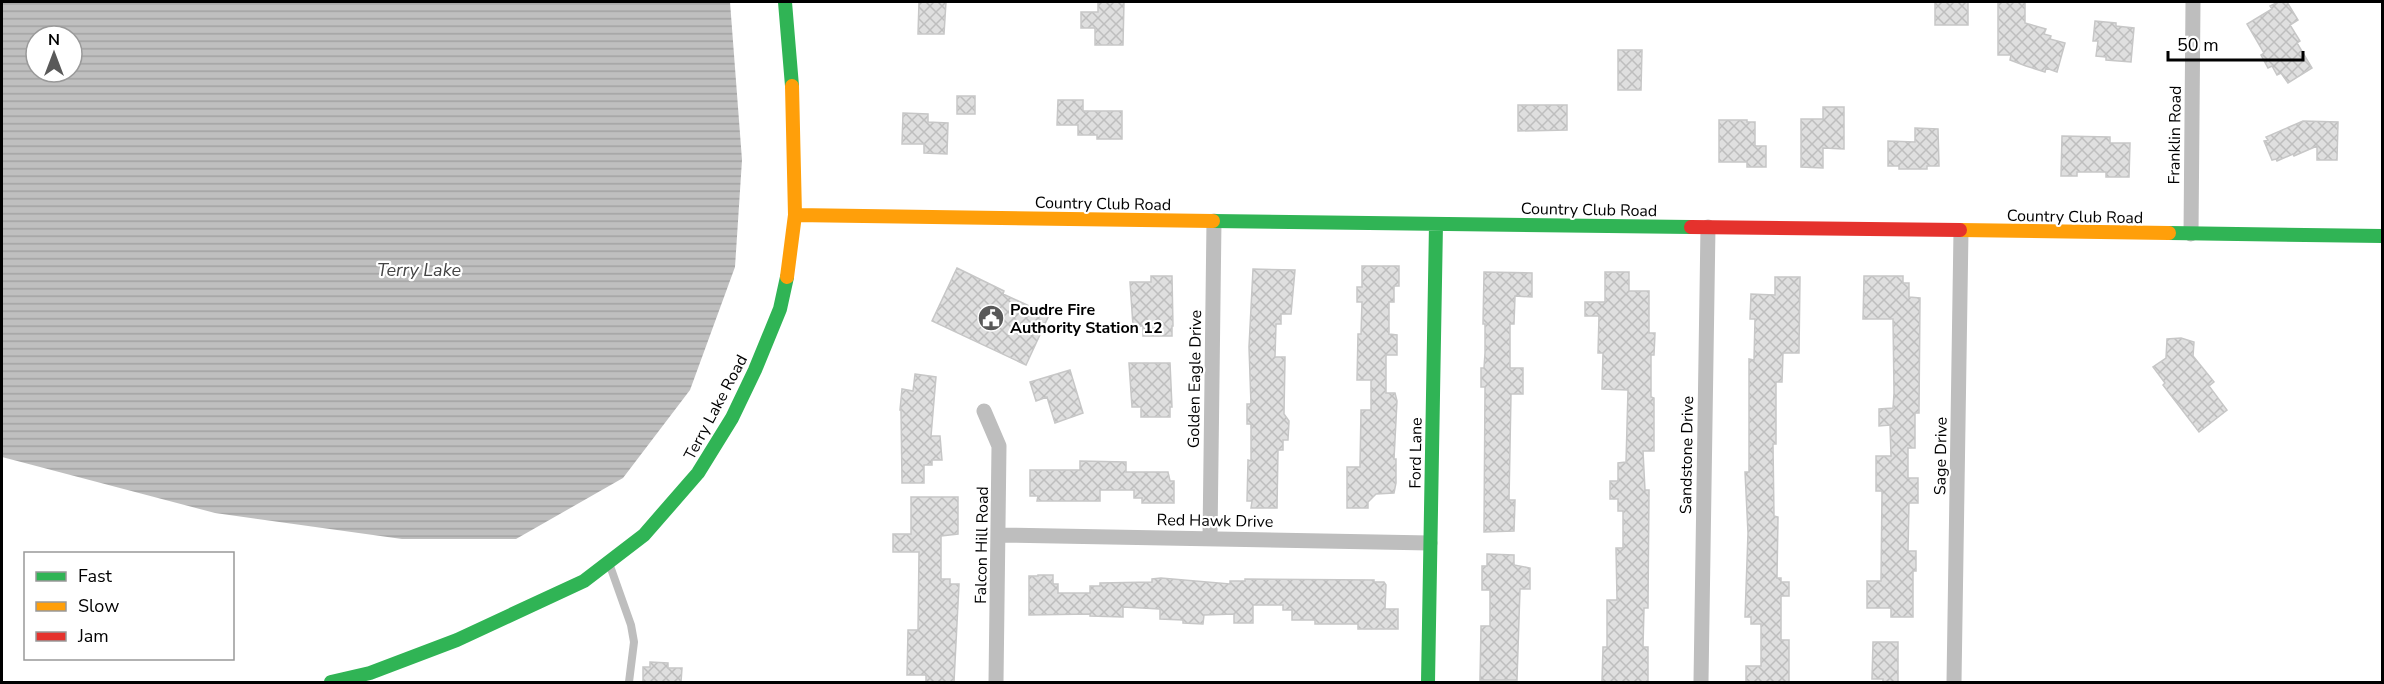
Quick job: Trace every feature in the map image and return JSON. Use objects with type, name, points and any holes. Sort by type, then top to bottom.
[{"type":"street","name":"Terry Lake Road","points":[[331,682],[370,673],[457,640],[585,581],[644,535],[698,473],[732,418],[755,370],[780,309],[791,257],[795,215],[793,103],[785,2]]},
{"type":"street","name":"Franklin Road","points":[[2191,234],[2193,2]]},
{"type":"street","name":"Country Club Road","points":[[795,215],[2382,236]]},
{"type":"street","name":"Golden Eagle Drive","points":[[1210,538],[1214,221]]},
{"type":"street","name":"Ford Lane","points":[[1428,682],[1436,224]]},
{"type":"street","name":"Sandstone Drive","points":[[1701,682],[1707,227]]},
{"type":"street","name":"Sage Drive","points":[[1954,682],[1961,231]]},
{"type":"street","name":"Falcon Hill Road","points":[[984,411],[999,446],[996,682]]},
{"type":"street","name":"Red Hawk Drive","points":[[999,535],[1430,543]]},
{"type":"lane","points":[[609,562],[631,625],[634,642],[629,682]]},
{"type":"water","name":"Terry Lake","points":[[2,2],[730,2],[742,160],[735,267],[690,390],[623,478],[516,539],[402,539],[215,513],[2,457]]},
{"type":"building","points":[[919,2],[946,2],[944,34],[918,34]]},
{"type":"building","points":[[1098,2],[1124,2],[1123,45],[1095,45],[1095,28],[1081,28],[1081,12],[1098,12]]},
{"type":"building","points":[[1935,2],[1968,2],[1968,25],[1935,25]]},
{"type":"building","points":[[1998,2],[2025,2],[2025,23],[2046,29],[2044,34],[2051,36],[2050,39],[2065,43],[2057,72],[2046,68],[2045,72],[2026,66],[2010,60],[2011,55],[1998,55]]},
{"type":"building","points":[[2278,2],[2287,2],[2298,20],[2290,25],[2300,41],[2297,43],[2312,68],[2288,83],[2281,73],[2277,75],[2272,66],[2268,68],[2261,55],[2264,53],[2247,24],[2272,9],[2270,6]]},
{"type":"building","points":[[2095,21],[2134,28],[2131,62],[2106,60],[2106,57],[2096,56],[2098,41],[2093,41]]},
{"type":"building","points":[[1618,50],[1642,50],[1641,90],[1618,90]]},
{"type":"building","points":[[957,96],[975,96],[975,114],[957,114]]},
{"type":"building","points":[[1058,100],[1083,100],[1083,111],[1122,111],[1122,139],[1097,139],[1097,135],[1078,135],[1078,125],[1057,125]]},
{"type":"building","points":[[1518,105],[1567,105],[1567,130],[1518,131]]},
{"type":"building","points":[[1823,107],[1844,107],[1844,149],[1823,148],[1823,168],[1801,167],[1801,119],[1823,119]]},
{"type":"building","points":[[903,113],[928,114],[928,122],[948,123],[947,154],[924,153],[924,144],[902,144]]},
{"type":"building","points":[[1719,120],[1755,122],[1755,146],[1766,146],[1766,167],[1747,167],[1747,162],[1719,162]]},
{"type":"building","points":[[2303,121],[2338,122],[2337,160],[2317,160],[2317,146],[2294,156],[2293,154],[2277,161],[2272,160],[2264,141],[2268,140],[2266,137]]},
{"type":"building","points":[[1915,128],[1938,129],[1939,166],[1927,166],[1927,169],[1899,169],[1899,166],[1888,166],[1888,141],[1915,142]]},
{"type":"building","points":[[2062,136],[2110,137],[2110,143],[2130,143],[2129,177],[2106,177],[2106,172],[2077,172],[2077,176],[2061,176]]},
{"type":"building","points":[[1362,266],[1399,266],[1399,286],[1394,286],[1394,302],[1389,302],[1389,334],[1397,335],[1397,355],[1386,355],[1386,393],[1395,393],[1397,401],[1394,459],[1396,459],[1396,483],[1394,493],[1376,494],[1368,502],[1368,508],[1347,508],[1347,467],[1360,467],[1361,410],[1371,410],[1371,380],[1357,380],[1358,334],[1361,334],[1362,302],[1357,302],[1357,287],[1362,287]]},
{"type":"building","name":"Poudre Fire Authority Station 12","points":[[957,268],[1004,291],[1003,294],[1049,315],[1026,365],[932,321]]},
{"type":"building","points":[[1253,269],[1295,270],[1291,314],[1281,314],[1281,324],[1276,324],[1275,357],[1285,357],[1284,414],[1289,421],[1288,440],[1283,440],[1283,450],[1278,450],[1277,508],[1251,508],[1252,501],[1247,501],[1248,460],[1251,461],[1251,424],[1247,424],[1247,404],[1251,404],[1249,347]]},
{"type":"building","points":[[1484,272],[1532,273],[1532,297],[1515,296],[1514,324],[1510,324],[1510,368],[1523,368],[1523,394],[1511,394],[1509,500],[1515,500],[1514,531],[1484,532],[1485,387],[1481,387],[1481,368],[1484,368],[1485,353]]},
{"type":"building","points":[[1605,272],[1629,272],[1629,291],[1649,291],[1649,333],[1655,333],[1654,355],[1651,355],[1654,451],[1643,451],[1645,490],[1649,490],[1648,608],[1644,608],[1643,647],[1648,647],[1648,682],[1602,682],[1603,647],[1607,647],[1607,600],[1617,600],[1616,548],[1623,548],[1623,511],[1618,511],[1618,499],[1610,499],[1610,481],[1618,481],[1618,463],[1626,462],[1628,390],[1602,389],[1603,353],[1598,353],[1599,316],[1585,316],[1585,302],[1605,302]]},
{"type":"building","points":[[1151,276],[1172,276],[1172,336],[1143,336],[1143,326],[1133,326],[1130,282],[1151,282]]},
{"type":"building","points":[[1864,276],[1903,276],[1903,283],[1909,283],[1909,297],[1920,298],[1919,413],[1915,413],[1915,448],[1908,448],[1908,478],[1918,478],[1918,503],[1909,503],[1908,551],[1916,551],[1916,571],[1913,571],[1913,617],[1891,617],[1891,608],[1867,608],[1867,581],[1881,581],[1882,491],[1876,491],[1876,456],[1891,456],[1890,425],[1879,426],[1879,409],[1893,408],[1894,393],[1893,319],[1863,319]]},
{"type":"building","points":[[1775,277],[1800,277],[1799,353],[1783,353],[1782,382],[1776,382],[1776,444],[1773,444],[1774,516],[1778,517],[1777,578],[1781,578],[1781,582],[1789,582],[1789,596],[1781,596],[1781,640],[1789,640],[1789,682],[1746,682],[1746,666],[1761,666],[1761,624],[1751,624],[1751,617],[1745,617],[1748,533],[1745,472],[1749,472],[1749,359],[1754,360],[1755,319],[1750,319],[1751,294],[1775,295]]},
{"type":"building","points":[[2181,338],[2194,342],[2193,356],[2214,382],[2209,386],[2227,410],[2199,432],[2163,385],[2165,383],[2153,367],[2166,358],[2167,339]]},
{"type":"building","points":[[1129,363],[1170,363],[1172,407],[1170,407],[1170,417],[1141,417],[1141,407],[1132,407]]},
{"type":"building","points":[[1070,370],[1083,413],[1055,423],[1047,397],[1036,401],[1030,382]]},
{"type":"building","points":[[915,374],[936,377],[931,436],[940,436],[942,460],[932,460],[932,465],[924,465],[924,483],[902,483],[900,410],[902,389],[913,391]]},
{"type":"building","points":[[1080,461],[1126,462],[1126,472],[1168,472],[1170,481],[1174,481],[1174,503],[1142,503],[1142,498],[1134,498],[1134,490],[1100,490],[1100,501],[1037,501],[1038,496],[1030,496],[1030,470],[1080,470]]},
{"type":"building","points":[[911,497],[958,497],[958,534],[941,536],[941,579],[950,579],[950,584],[959,584],[954,682],[926,682],[926,675],[907,675],[908,630],[918,630],[919,552],[893,552],[893,534],[911,534]]},
{"type":"building","points":[[1487,554],[1514,555],[1514,565],[1530,568],[1530,589],[1520,589],[1517,680],[1480,680],[1481,626],[1490,626],[1490,590],[1482,590],[1482,566],[1487,566]]},
{"type":"building","points":[[1053,575],[1053,584],[1058,584],[1058,593],[1090,593],[1090,586],[1100,586],[1100,583],[1152,582],[1152,579],[1161,578],[1230,584],[1230,581],[1245,581],[1245,579],[1374,580],[1374,582],[1384,582],[1386,585],[1385,609],[1398,609],[1398,629],[1358,629],[1358,624],[1315,624],[1315,620],[1292,620],[1292,610],[1283,610],[1283,605],[1253,605],[1253,623],[1234,623],[1234,614],[1204,615],[1203,624],[1183,623],[1183,620],[1160,619],[1160,609],[1123,607],[1123,617],[1090,616],[1090,614],[1029,615],[1029,576]]},
{"type":"building","points":[[1873,642],[1898,642],[1898,682],[1872,679]]},
{"type":"building","points":[[650,662],[668,663],[668,668],[682,668],[681,682],[643,682],[643,667],[650,667]]},
{"type":"traffic: fast","points":[[785,2],[792,86]]},
{"type":"traffic: fast","points":[[1213,221],[1691,227]]},
{"type":"traffic: fast","points":[[1428,682],[1436,224]]},
{"type":"traffic: fast","points":[[2169,233],[2382,236]]},
{"type":"traffic: fast","points":[[331,682],[370,673],[457,640],[584,581],[644,535],[698,473],[732,418],[780,309],[787,277]]},
{"type":"traffic: slow","points":[[787,277],[795,215],[792,86]]},
{"type":"traffic: slow","points":[[795,215],[1213,221]]},
{"type":"traffic: slow","points":[[1960,230],[2169,233]]},
{"type":"traffic: jam","points":[[1691,227],[1960,230]]},
{"type":"place","name":"Poudre Fire Authority Station 12","points":[[991,318]]}]
